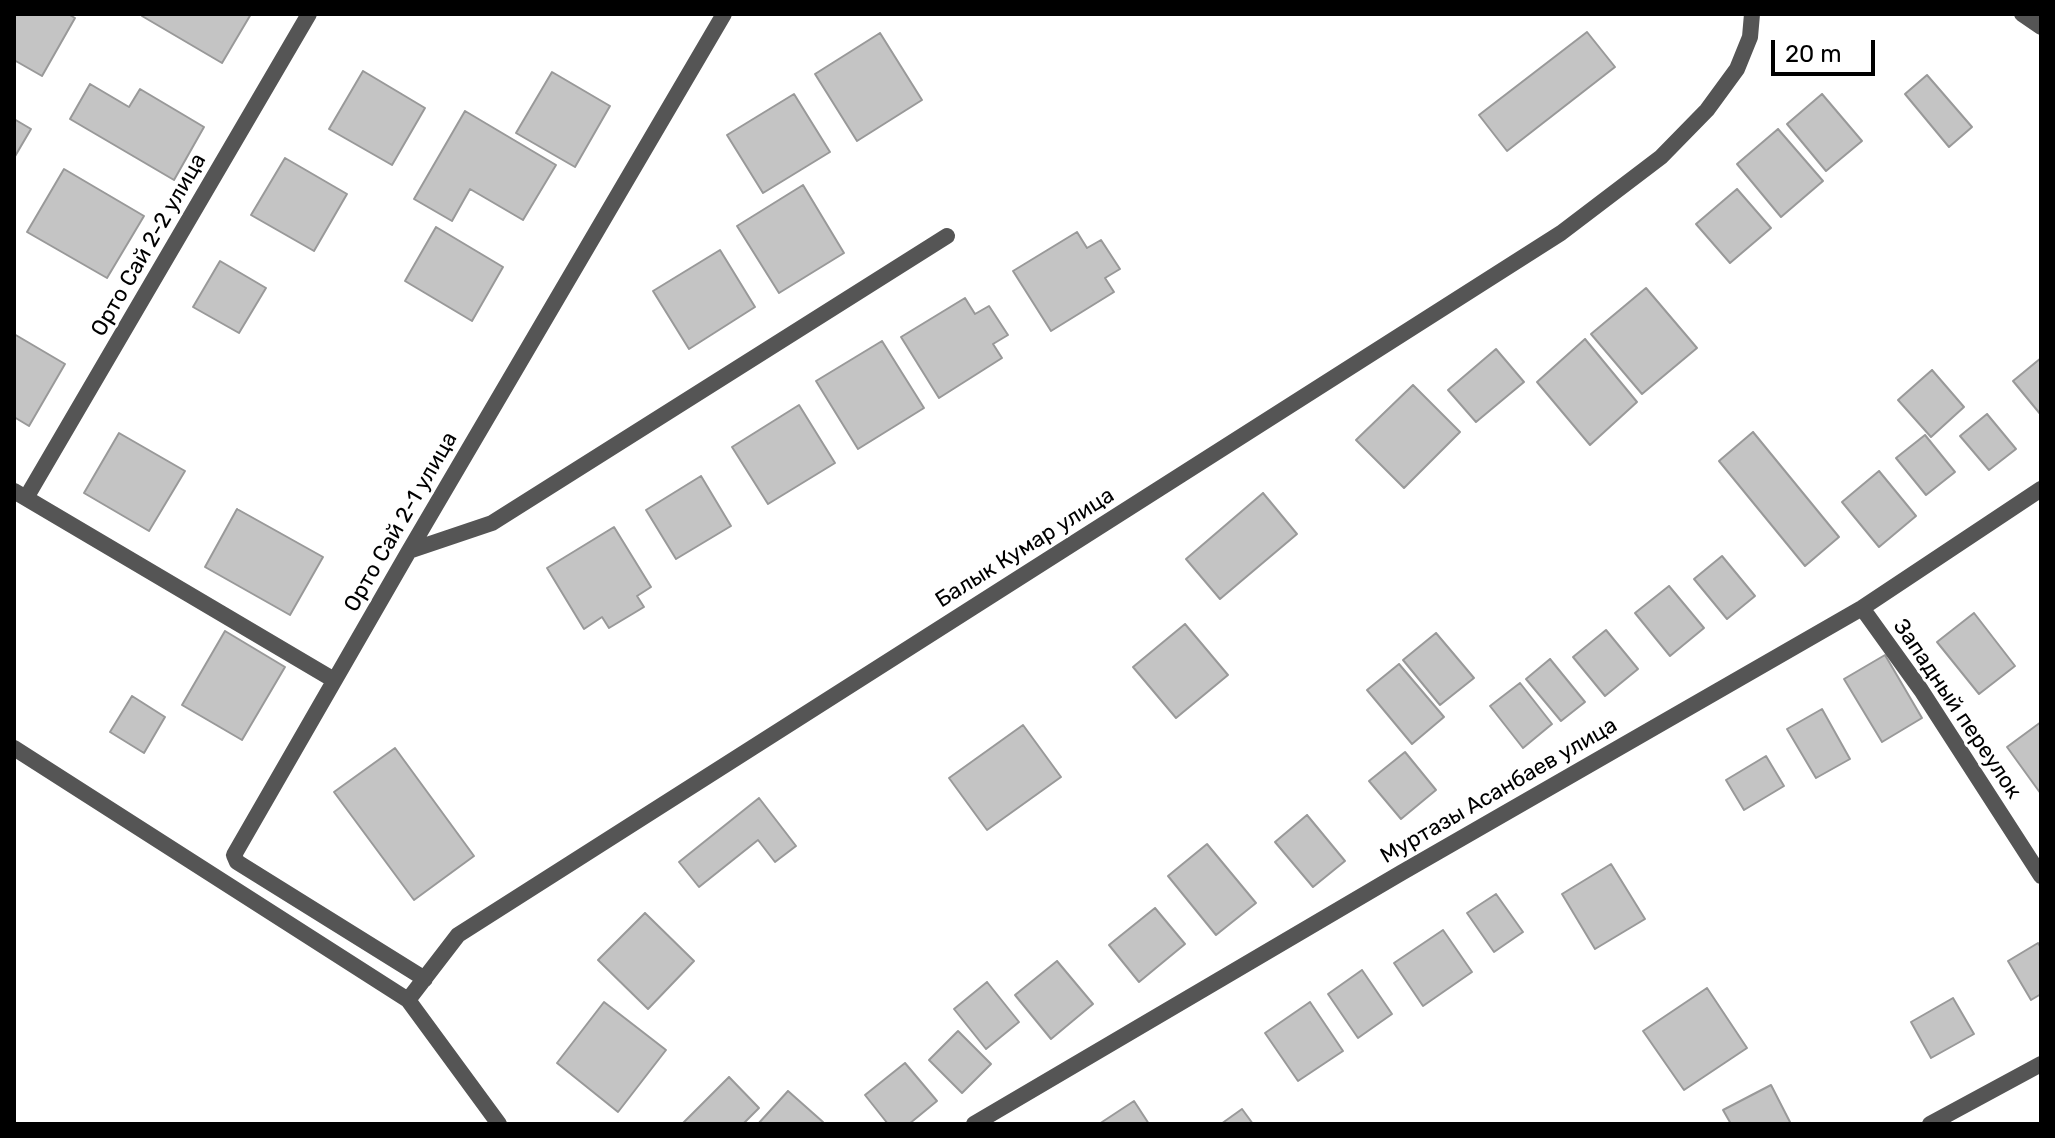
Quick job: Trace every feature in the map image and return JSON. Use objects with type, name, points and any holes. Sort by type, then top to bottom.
[{"type":"street","name":"Орто Сай 2-2 улица","points":[[20,495],[309,14]]},
{"type":"street","name":"Орто Сай 2-1 улица","points":[[425,979],[234,860],[334,680],[724,14]]},
{"type":"street","name":"Балык Кумар улица","points":[[408,1000],[458,935],[1561,233],[1661,157],[1707,110],[1737,69],[1750,37],[1752,14]]},
{"type":"street","points":[[2022,14],[2041,27]]},
{"type":"street","points":[[409,551],[492,523],[947,236]]},
{"type":"street","name":"Муртазы Асанбаев улица","points":[[974,1124],[1387,881],[1862,608],[2041,489]]},
{"type":"street","points":[[20,495],[334,680]]},
{"type":"street","name":"Западный переулок","points":[[1862,608],[1921,690],[2041,876]]},
{"type":"street","points":[[14,748],[408,1000],[499,1124]]},
{"type":"street","points":[[1930,1124],[2041,1064]]},
{"type":"building","points":[[14,14],[68,14],[75,18],[42,76],[14,60]]},
{"type":"building","points":[[143,14],[251,14],[222,63]]},
{"type":"building","points":[[1587,32],[1615,67],[1507,151],[1479,115]]},
{"type":"building","points":[[880,33],[922,100],[857,141],[815,74]]},
{"type":"building","points":[[363,71],[425,108],[392,165],[329,129]]},
{"type":"building","points":[[552,72],[610,106],[575,167],[516,133]]},
{"type":"building","points":[[1927,75],[1972,127],[1949,147],[1905,94]]},
{"type":"building","points":[[90,84],[129,107],[140,89],[204,127],[174,180],[70,119]]},
{"type":"building","points":[[794,94],[830,152],[763,193],[727,135]]},
{"type":"building","points":[[1822,94],[1862,141],[1826,171],[1787,124]]},
{"type":"building","points":[[465,111],[556,165],[523,220],[470,189],[452,221],[414,199]]},
{"type":"building","points":[[14,119],[31,129],[14,158]]},
{"type":"building","points":[[1778,129],[1823,181],[1781,217],[1737,164]]},
{"type":"building","points":[[285,158],[347,194],[314,251],[251,215]]},
{"type":"building","points":[[64,169],[144,216],[107,278],[27,232]]},
{"type":"building","points":[[803,185],[844,253],[779,293],[737,226]]},
{"type":"building","points":[[1737,189],[1771,228],[1730,263],[1696,224]]},
{"type":"building","points":[[436,227],[503,267],[472,321],[405,281]]},
{"type":"building","points":[[1077,232],[1087,248],[1101,240],[1120,269],[1105,278],[1114,292],[1051,331],[1013,271]]},
{"type":"building","points":[[720,250],[755,307],[689,349],[653,291]]},
{"type":"building","points":[[220,261],[266,288],[239,333],[193,307]]},
{"type":"building","points":[[1646,288],[1697,348],[1642,394],[1591,334]]},
{"type":"building","points":[[965,298],[975,314],[989,306],[1008,335],[993,344],[1002,358],[939,398],[901,337]]},
{"type":"building","points":[[14,334],[65,364],[29,426],[14,417]]},
{"type":"building","points":[[1585,339],[1637,402],[1590,445],[1537,382]]},
{"type":"building","points":[[882,341],[924,408],[858,449],[816,381]]},
{"type":"building","points":[[1496,349],[1524,382],[1476,422],[1448,390]]},
{"type":"building","points":[[2041,358],[2041,415],[2013,381]]},
{"type":"building","points":[[1932,370],[1964,407],[1931,437],[1898,400]]},
{"type":"building","points":[[1413,385],[1460,432],[1404,488],[1356,440]]},
{"type":"building","points":[[799,405],[835,463],[768,504],[732,447]]},
{"type":"building","points":[[1987,414],[2016,449],[1989,470],[1960,436]]},
{"type":"building","points":[[1753,432],[1839,537],[1805,566],[1719,461]]},
{"type":"building","points":[[119,433],[185,471],[149,531],[84,493]]},
{"type":"building","points":[[1925,435],[1955,472],[1926,495],[1896,458]]},
{"type":"building","points":[[1879,471],[1916,516],[1879,547],[1842,502]]},
{"type":"building","points":[[701,476],[731,526],[676,559],[646,510]]},
{"type":"building","points":[[1263,493],[1297,534],[1220,599],[1186,559]]},
{"type":"building","points":[[237,509],[323,557],[290,615],[205,567]]},
{"type":"building","points":[[614,527],[651,587],[637,596],[644,607],[609,628],[602,617],[584,629],[547,568]]},
{"type":"building","points":[[1722,556],[1755,596],[1727,619],[1694,579]]},
{"type":"building","points":[[1669,586],[1704,628],[1670,656],[1635,613]]},
{"type":"building","points":[[1974,613],[2015,666],[1979,694],[1937,642]]},
{"type":"building","points":[[1185,624],[1228,675],[1176,718],[1133,667]]},
{"type":"building","points":[[1606,630],[1638,669],[1605,696],[1573,657]]},
{"type":"building","points":[[225,631],[285,667],[242,740],[182,705]]},
{"type":"building","points":[[1436,633],[1474,678],[1440,705],[1403,660]]},
{"type":"building","points":[[1885,655],[1922,718],[1882,742],[1844,679]]},
{"type":"building","points":[[1550,659],[1585,702],[1561,721],[1526,679]]},
{"type":"building","points":[[1399,664],[1444,717],[1412,744],[1367,690]]},
{"type":"building","points":[[1520,683],[1552,724],[1523,748],[1490,706]]},
{"type":"building","points":[[132,696],[165,717],[144,753],[110,732]]},
{"type":"building","points":[[1822,709],[1850,759],[1816,778],[1787,729]]},
{"type":"building","points":[[2041,722],[2041,794],[2007,747]]},
{"type":"building","points":[[1023,725],[1061,777],[987,830],[949,778]]},
{"type":"building","points":[[395,748],[474,856],[414,900],[334,792]]},
{"type":"building","points":[[1405,752],[1436,790],[1401,819],[1369,781]]},
{"type":"building","points":[[1766,756],[1784,786],[1744,810],[1726,780]]},
{"type":"building","points":[[759,798],[796,846],[775,862],[758,840],[699,887],[679,862]]},
{"type":"building","points":[[1307,815],[1345,861],[1313,887],[1275,842]]},
{"type":"building","points":[[1207,844],[1256,903],[1216,935],[1168,876]]},
{"type":"building","points":[[1611,864],[1645,919],[1595,949],[1562,894]]},
{"type":"building","points":[[1496,894],[1523,932],[1494,952],[1467,913]]},
{"type":"building","points":[[1155,908],[1185,944],[1139,982],[1109,945]]},
{"type":"building","points":[[645,913],[694,961],[648,1009],[598,960]]},
{"type":"building","points":[[1443,930],[1472,972],[1423,1006],[1394,963]]},
{"type":"building","points":[[2038,943],[2041,948],[2041,994],[2031,1000],[2008,961]]},
{"type":"building","points":[[1057,961],[1093,1004],[1051,1039],[1015,995]]},
{"type":"building","points":[[1362,970],[1392,1014],[1358,1038],[1328,994]]},
{"type":"building","points":[[987,982],[1019,1022],[986,1049],[954,1009]]},
{"type":"building","points":[[1707,988],[1747,1048],[1684,1090],[1643,1031]]},
{"type":"building","points":[[1953,998],[1974,1034],[1931,1058],[1911,1022]]},
{"type":"building","points":[[604,1002],[666,1050],[618,1112],[557,1063]]},
{"type":"building","points":[[1310,1002],[1343,1051],[1298,1081],[1265,1033]]},
{"type":"building","points":[[958,1031],[991,1064],[962,1093],[929,1060]]},
{"type":"building","points":[[905,1063],[937,1101],[909,1124],[888,1124],[865,1095]]},
{"type":"building","points":[[729,1077],[759,1108],[743,1124],[682,1124]]},
{"type":"building","points":[[1771,1085],[1791,1124],[1731,1124],[1723,1110]]},
{"type":"building","points":[[788,1091],[823,1122],[758,1124]]},
{"type":"building","points":[[1134,1101],[1149,1124],[1099,1124]]},
{"type":"building","points":[[1242,1109],[1253,1124],[1221,1124]]}]
